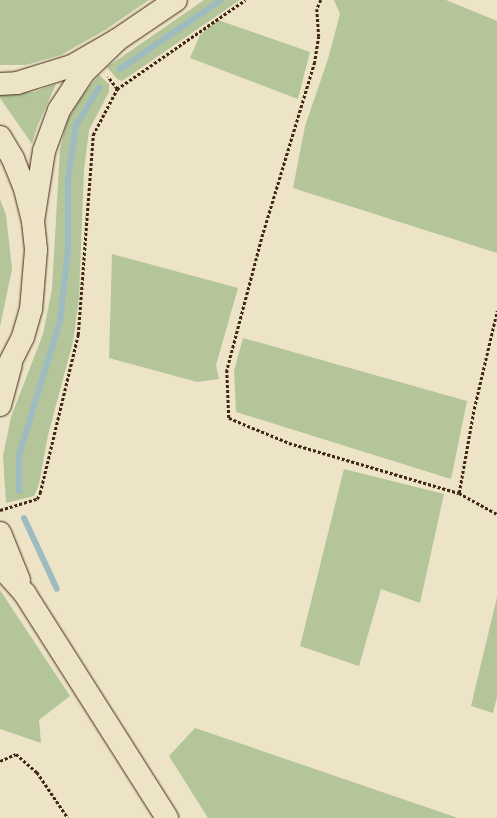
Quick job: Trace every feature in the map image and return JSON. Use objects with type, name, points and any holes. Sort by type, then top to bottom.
[{"type":"main road","points":[[33,221],[44,151],[59,110],[84,72],[95,59],[118,40],[176,0]]},
{"type":"main road","points":[[0,84],[17,83],[72,66],[118,40]]},
{"type":"main road","points":[[0,138],[13,159],[25,189],[33,221],[36,250],[31,309],[23,337],[5,373],[0,405]]},
{"type":"main road","points":[[0,533],[25,594]]},
{"type":"main road","points":[[0,566],[25,594],[167,818]]},
{"type":"path","points":[[2,510],[37,499],[40,493],[78,335],[93,135],[117,89],[245,0]]},
{"type":"path","points":[[321,0],[317,9],[320,36],[315,62],[263,234],[227,370],[229,418],[289,443],[459,493],[497,514]]},
{"type":"path","points":[[95,59],[117,89]]},
{"type":"path","points":[[459,493],[474,409],[497,311]]},
{"type":"path","points":[[0,761],[16,754],[37,772],[68,818]]},
{"type":"green space","points":[[0,0],[149,0],[105,30],[61,55],[26,65],[0,65]]},
{"type":"green space","points":[[204,0],[240,0],[122,81],[117,79],[107,67]]},
{"type":"green space","points":[[334,0],[446,0],[497,21],[497,253],[293,188],[305,126],[328,59],[340,14]]},
{"type":"green space","points":[[218,20],[310,52],[298,99],[190,58],[200,35]]},
{"type":"green space","points":[[99,75],[109,84],[109,92],[89,130],[84,170],[79,298],[73,342],[48,435],[39,484],[34,496],[6,503],[3,456],[11,417],[43,334],[52,289],[60,149],[67,121],[81,97]]},
{"type":"green space","points":[[56,84],[37,127],[32,144],[0,98],[0,94],[34,92]]},
{"type":"green space","points":[[0,199],[6,215],[12,269],[0,327]]},
{"type":"green space","points":[[112,254],[238,288],[216,365],[219,379],[197,382],[109,358]]},
{"type":"green space","points":[[243,338],[467,401],[451,479],[236,412],[234,371]]},
{"type":"green space","points":[[344,469],[444,494],[420,603],[381,589],[359,666],[300,646]]},
{"type":"green space","points":[[0,590],[70,696],[39,720],[41,743],[0,729]]},
{"type":"green space","points":[[497,597],[497,697],[493,713],[471,706]]},
{"type":"green space","points":[[195,728],[458,818],[208,818],[169,756]]},
{"type":"waterway","points":[[120,69],[221,0]]},
{"type":"waterway","points":[[19,491],[19,455],[60,321],[68,250],[68,178],[76,125],[99,88]]},
{"type":"waterway","points":[[24,518],[57,589]]}]
